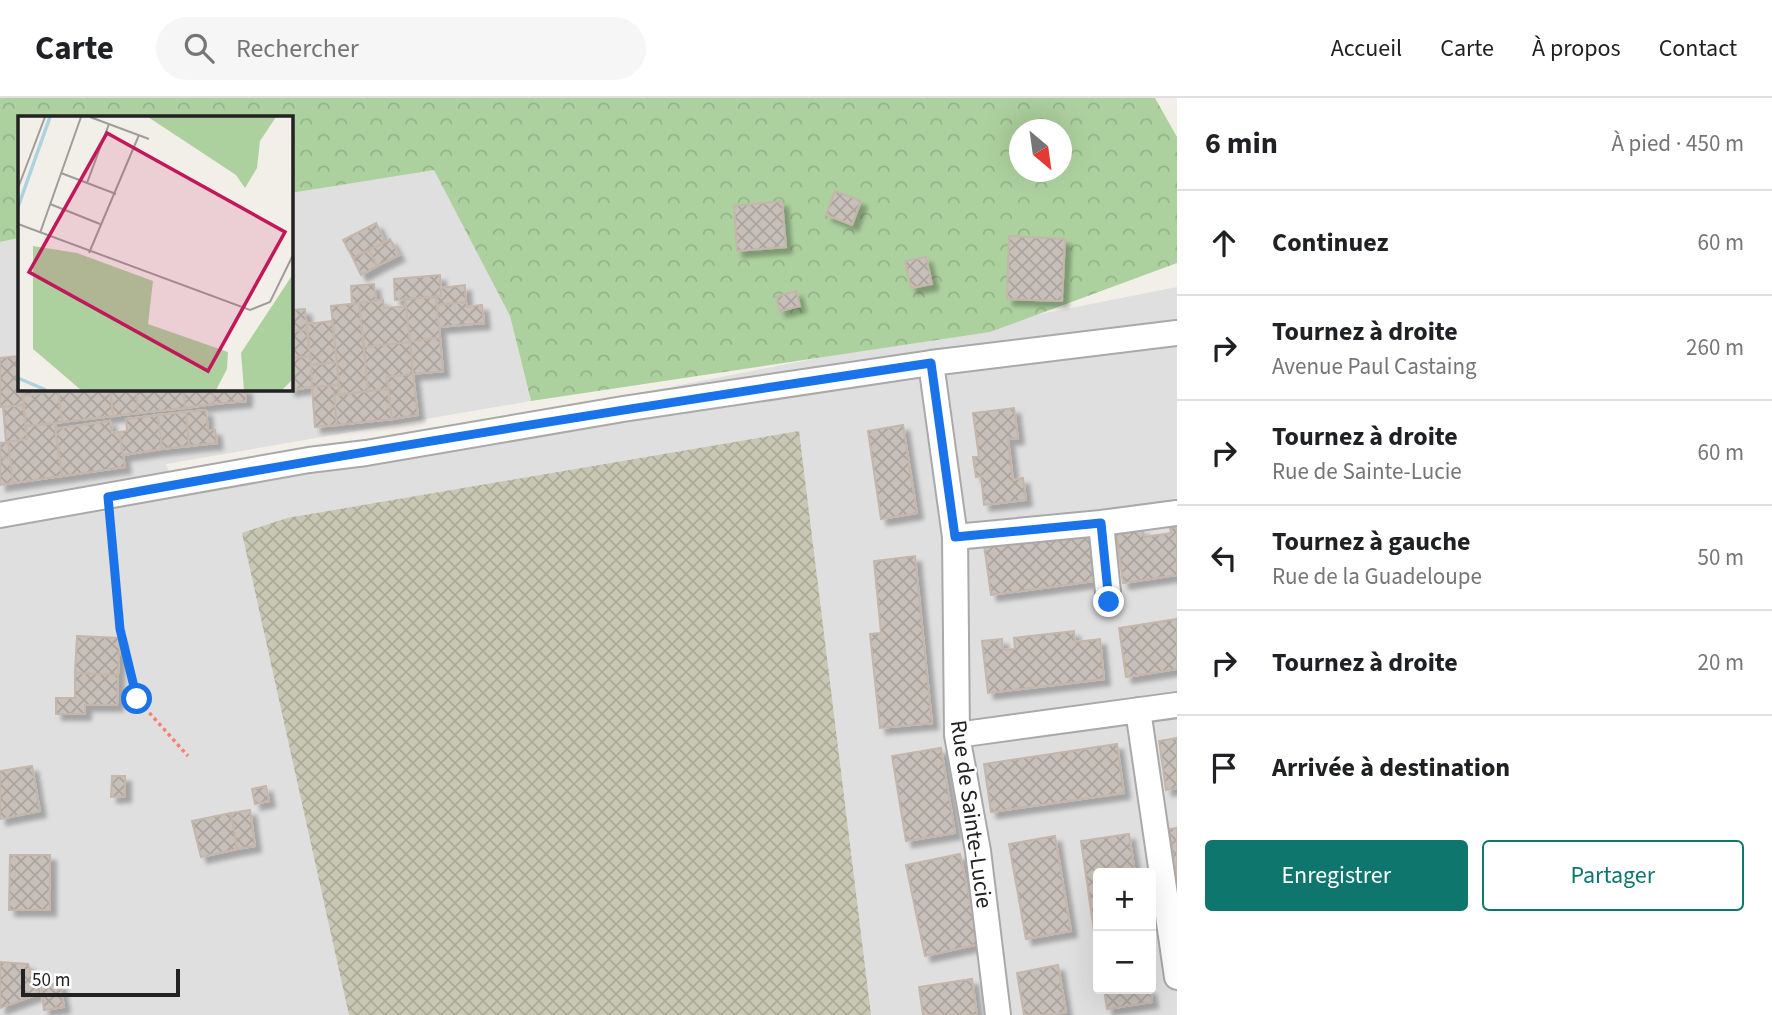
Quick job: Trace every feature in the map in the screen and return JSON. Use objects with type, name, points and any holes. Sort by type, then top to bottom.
[{"type":"street","points":[[0,515],[309,460],[366,453],[636,407],[931,363],[1177,333]]},
{"type":"street","name":"Rue de Sainte-Lucie","points":[[931,363],[955,537],[957,735],[978,851],[998,1015]]},
{"type":"street","points":[[955,537],[1177,513]]},
{"type":"street","points":[[1101,523],[1109,602]]},
{"type":"street","points":[[957,735],[1177,705]]},
{"type":"street","points":[[1139,710],[1177,977]]},
{"type":"path","points":[[108,497],[120,629],[137,699],[188,756]]},
{"type":"shaded area","points":[[434,169],[510,316],[531,401],[166,464],[174,485],[1177,287],[1177,1015],[0,1015],[0,242],[18,238],[18,390],[292,390],[292,193]]},
{"type":"shaded area","points":[[799,431],[871,1015],[349,1015],[242,533],[287,518]]},
{"type":"green space","points":[[0,98],[1155,98],[1177,137],[1177,263],[990,332],[531,401],[510,316],[434,170],[292,193],[292,116],[18,116],[18,238],[0,242]]},
{"type":"building","points":[[835,191],[861,201],[852,225],[826,215]]},
{"type":"building","points":[[782,201],[786,247],[737,251],[734,206]]},
{"type":"building","points":[[376,223],[385,242],[353,258],[343,240]]},
{"type":"building","points":[[1009,236],[1065,239],[1062,301],[1007,299]]},
{"type":"building","points":[[390,239],[399,255],[377,266],[369,250]]},
{"type":"building","points":[[369,250],[377,266],[361,275],[353,258]]},
{"type":"building","points":[[926,257],[932,284],[911,288],[905,261]]},
{"type":"building","points":[[440,275],[441,296],[395,300],[394,279]]},
{"type":"building","points":[[374,284],[376,301],[352,304],[351,286]]},
{"type":"building","points":[[465,285],[466,302],[437,305],[436,297],[441,296],[441,288]]},
{"type":"building","points":[[796,291],[800,306],[780,311],[776,297]]},
{"type":"building","points":[[436,297],[440,337],[410,342],[405,299]]},
{"type":"building","points":[[383,300],[384,308],[406,306],[410,342],[364,347],[359,303]]},
{"type":"building","points":[[466,302],[467,307],[482,305],[484,323],[439,327],[437,305]]},
{"type":"building","points":[[359,303],[368,391],[340,395],[331,306]]},
{"type":"building","points":[[305,309],[307,330],[292,331],[292,310]]},
{"type":"building","points":[[332,321],[337,362],[311,365],[307,324]]},
{"type":"building","points":[[307,330],[310,356],[292,358],[292,331]]},
{"type":"building","points":[[440,337],[443,371],[413,374],[410,342]]},
{"type":"building","points":[[410,342],[413,374],[387,377],[388,389],[368,391],[364,347]]},
{"type":"building","points":[[18,356],[18,390],[22,390],[23,405],[0,407],[0,358]]},
{"type":"building","points":[[310,356],[312,387],[292,390],[292,358]]},
{"type":"building","points":[[337,362],[339,385],[312,387],[311,365]]},
{"type":"building","points":[[413,374],[418,415],[392,419],[387,377]]},
{"type":"building","points":[[339,385],[340,395],[334,395],[337,425],[315,427],[312,387]]},
{"type":"building","points":[[388,389],[392,419],[337,425],[334,395]]},
{"type":"building","points":[[22,390],[58,390],[58,391],[23,396]]},
{"type":"building","points":[[58,390],[110,390],[113,416],[62,422]]},
{"type":"building","points":[[110,390],[136,390],[138,413],[113,416]]},
{"type":"building","points":[[136,390],[183,390],[185,408],[138,413]]},
{"type":"building","points":[[183,390],[212,390],[214,404],[185,408]]},
{"type":"building","points":[[212,390],[246,390],[246,401],[214,404]]},
{"type":"building","points":[[58,391],[62,422],[26,426],[23,396]]},
{"type":"building","points":[[23,405],[27,439],[6,442],[3,407]]},
{"type":"building","points":[[1014,408],[1018,438],[1008,439],[1013,480],[1023,478],[1026,500],[984,505],[981,476],[976,477],[973,457],[979,457],[973,413]]},
{"type":"building","points":[[206,410],[208,430],[215,430],[217,443],[189,446],[186,412]]},
{"type":"building","points":[[186,412],[189,446],[162,449],[158,415]]},
{"type":"building","points":[[158,415],[162,449],[123,455],[119,432],[127,431],[126,419]]},
{"type":"building","points":[[110,421],[112,433],[119,432],[125,467],[62,476],[55,429]]},
{"type":"building","points":[[55,423],[62,476],[13,483],[8,442],[27,439],[26,426]]},
{"type":"building","points":[[903,425],[917,513],[881,519],[868,431]]},
{"type":"building","points":[[8,442],[10,457],[0,458],[0,443]]},
{"type":"building","points":[[10,457],[13,483],[0,485],[0,458]]},
{"type":"building","points":[[1177,527],[1177,575],[1123,583],[1116,532],[1143,529],[1144,537],[1171,533],[1170,528]]},
{"type":"building","points":[[1089,531],[1095,581],[991,595],[984,545]]},
{"type":"building","points":[[915,556],[932,723],[880,728],[870,634],[881,633],[874,561]]},
{"type":"building","points":[[1177,619],[1177,669],[1126,677],[1119,628]]},
{"type":"building","points":[[1074,631],[1075,642],[1100,639],[1104,679],[988,693],[982,641],[1002,639],[1003,650],[1015,649],[1014,638]]},
{"type":"building","points":[[77,636],[120,638],[118,675],[75,673]]},
{"type":"building","points":[[75,673],[118,675],[117,705],[85,705],[85,714],[56,714],[56,698],[75,698]]},
{"type":"building","points":[[1177,738],[1177,788],[1166,790],[1159,741]]},
{"type":"building","points":[[1117,744],[1124,793],[991,812],[984,764]]},
{"type":"building","points":[[941,748],[955,833],[906,841],[892,756]]},
{"type":"building","points":[[32,766],[40,811],[0,819],[0,771]]},
{"type":"building","points":[[112,776],[125,776],[125,796],[111,797]]},
{"type":"building","points":[[266,786],[269,801],[255,804],[252,789]]},
{"type":"building","points":[[250,810],[255,846],[237,849],[231,813]]},
{"type":"building","points":[[231,813],[237,849],[201,857],[192,821]]},
{"type":"building","points":[[1177,828],[1177,884],[1169,829]]},
{"type":"building","points":[[1129,834],[1134,868],[1093,868],[1093,924],[1081,841]]},
{"type":"building","points":[[1055,836],[1071,931],[1026,939],[1009,844]]},
{"type":"building","points":[[960,854],[979,944],[925,956],[906,865]]},
{"type":"building","points":[[10,855],[50,855],[50,910],[9,910]]},
{"type":"building","points":[[0,962],[28,964],[38,994],[0,1008]]},
{"type":"building","points":[[1058,965],[1066,1012],[1024,1015],[1017,973]]},
{"type":"building","points":[[972,979],[977,1015],[923,1015],[919,987]]},
{"type":"building","points":[[60,983],[64,1007],[44,1010],[41,986]]},
{"type":"building","points":[[1105,994],[1151,994],[1152,1002],[1107,1009]]},
{"type":"route","points":[[137,699],[120,629],[108,497],[309,460],[931,363],[955,537],[1101,523],[1109,602]]}]
